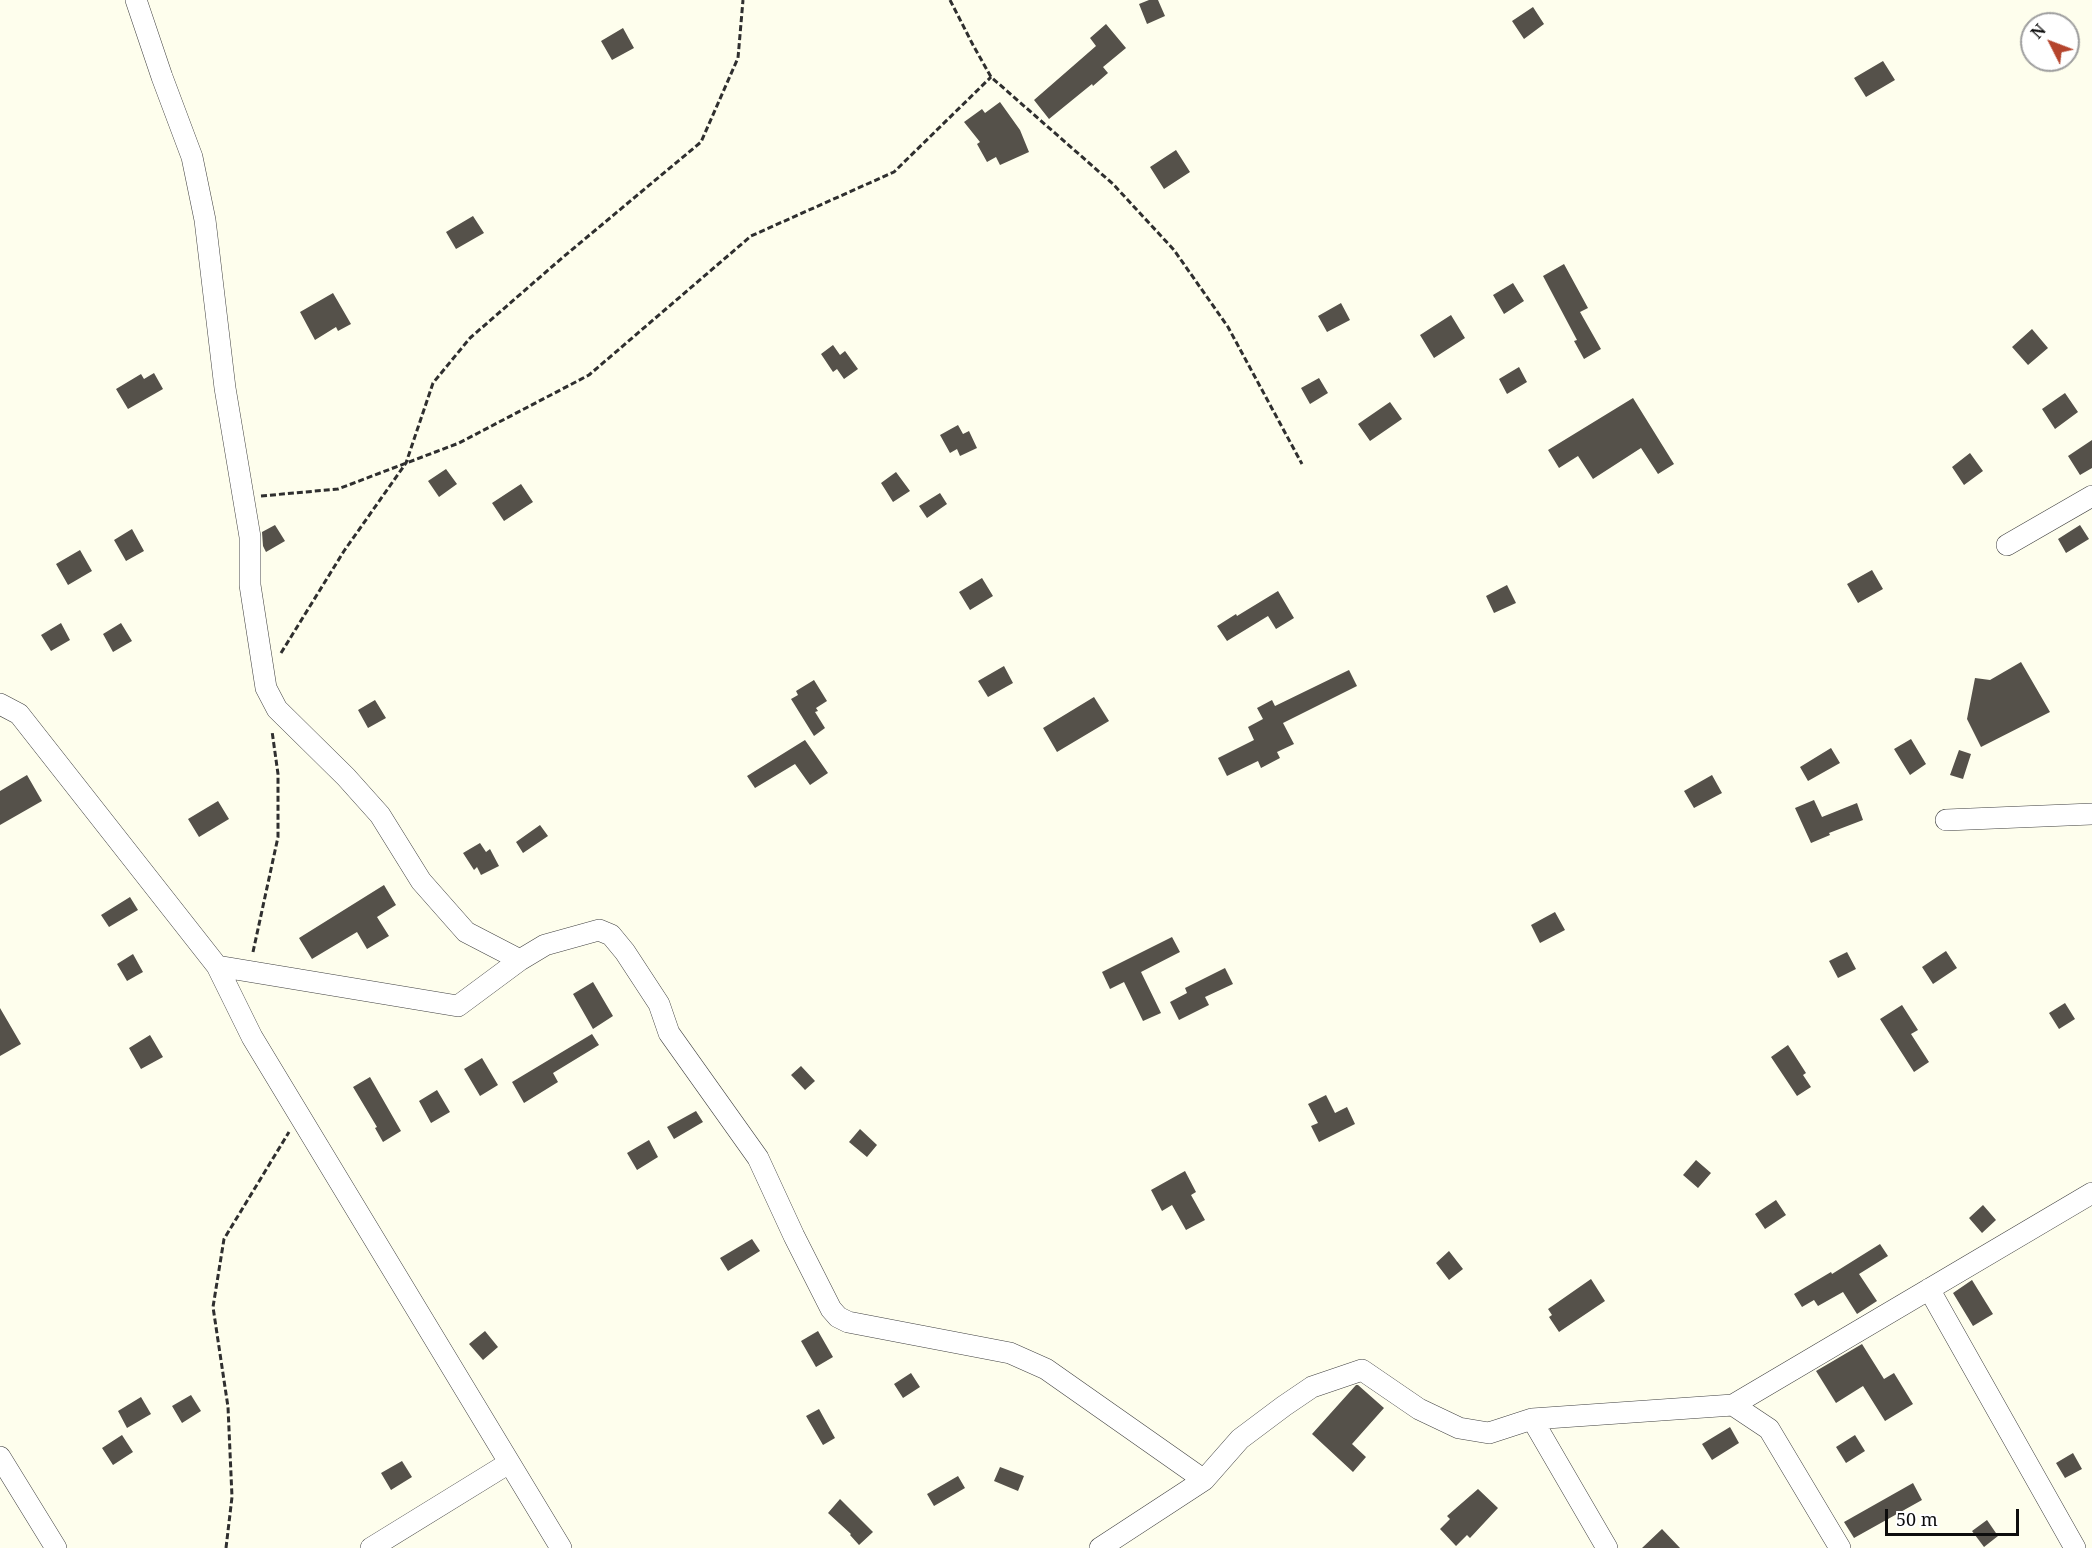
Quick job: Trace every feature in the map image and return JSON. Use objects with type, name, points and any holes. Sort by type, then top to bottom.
[{"type":"street","points":[[136,0],[192,157],[205,220],[225,388],[250,537],[250,585],[266,688],[277,709],[346,777],[380,815],[421,881],[466,932],[520,960]]},
{"type":"street","points":[[2007,545],[2092,496]]},
{"type":"street","points":[[0,704],[19,714],[217,966],[252,1037],[561,1548]]},
{"type":"street","points":[[1946,820],[2092,814]]},
{"type":"street","points":[[217,966],[458,1006],[520,960],[545,945],[599,930],[611,935],[625,952],[658,1004],[669,1033],[758,1158],[800,1247],[837,1317],[848,1322],[1010,1353],[1046,1369],[1204,1480]]},
{"type":"street","points":[[1100,1548],[1204,1480],[1240,1439],[1284,1406],[1312,1388],[1362,1370],[1419,1409],[1459,1428],[1489,1433],[1532,1419],[1733,1405],[1929,1289],[2090,1199]]},
{"type":"street","points":[[1929,1289],[2075,1548]]},
{"type":"street","points":[[1733,1405],[1769,1429],[1840,1548]]},
{"type":"street","points":[[1532,1419],[1607,1548]]},
{"type":"street","points":[[0,1457],[56,1548]]},
{"type":"street","points":[[371,1548],[509,1463]]},
{"type":"path","points":[[278,660],[344,551],[406,463],[433,383],[470,338],[701,142],[738,58],[743,0]]},
{"type":"path","points":[[950,0],[991,77],[1113,184],[1174,250],[1228,327],[1302,464]]},
{"type":"path","points":[[244,498],[338,489],[459,443],[589,375],[751,237],[894,172],[991,77]]},
{"type":"path","points":[[249,970],[278,837],[279,774],[272,731]]},
{"type":"path","points":[[226,1548],[232,1497],[228,1407],[213,1307],[222,1250],[224,1239],[299,1115]]},
{"type":"building","points":[[1149,0],[1158,0],[1165,16],[1147,24],[1139,4]]},
{"type":"building","points":[[1533,7],[1544,24],[1524,39],[1512,21]]},
{"type":"building","points":[[1106,24],[1126,48],[1103,67],[1108,73],[1049,119],[1034,100],[1096,46],[1090,38]]},
{"type":"building","points":[[623,28],[634,48],[612,60],[601,41]]},
{"type":"building","points":[[1883,61],[1895,80],[1866,97],[1854,78]]},
{"type":"building","points":[[1000,102],[1020,130],[1029,152],[1000,165],[996,157],[987,162],[977,144],[980,142],[964,122],[982,109],[985,113]]},
{"type":"building","points":[[1176,150],[1190,172],[1164,189],[1150,167]]},
{"type":"building","points":[[473,216],[484,233],[456,249],[446,232]]},
{"type":"building","points":[[1564,264],[1588,308],[1580,312],[1601,349],[1584,359],[1574,341],[1577,340],[1543,276]]},
{"type":"building","points":[[1513,283],[1524,301],[1504,314],[1493,295]]},
{"type":"building","points":[[333,293],[351,324],[338,331],[336,327],[315,340],[300,312]]},
{"type":"building","points":[[1341,303],[1350,320],[1327,332],[1318,316]]},
{"type":"building","points":[[1451,315],[1465,338],[1434,358],[1420,335]]},
{"type":"building","points":[[2032,329],[2048,348],[2028,365],[2012,347]]},
{"type":"building","points":[[833,345],[840,355],[845,351],[858,369],[844,379],[837,369],[833,372],[821,354]]},
{"type":"building","points":[[1519,367],[1527,382],[1507,394],[1499,379]]},
{"type":"building","points":[[154,373],[163,389],[128,409],[116,389],[141,374],[144,379]]},
{"type":"building","points":[[1319,378],[1328,393],[1310,404],[1301,388]]},
{"type":"building","points":[[2065,393],[2078,412],[2055,429],[2042,409]]},
{"type":"building","points":[[1633,398],[1674,464],[1658,474],[1641,448],[1593,479],[1578,456],[1559,468],[1548,450]]},
{"type":"building","points":[[1390,402],[1402,419],[1370,441],[1358,424]]},
{"type":"building","points":[[958,425],[963,434],[969,431],[977,448],[960,456],[957,449],[950,453],[940,435]]},
{"type":"building","points":[[2092,440],[2092,468],[2080,475],[2068,456]]},
{"type":"building","points":[[1970,453],[1983,471],[1964,485],[1952,467]]},
{"type":"building","points":[[446,469],[457,484],[439,497],[428,481]]},
{"type":"building","points":[[896,472],[910,491],[893,502],[881,483]]},
{"type":"building","points":[[521,484],[533,502],[504,521],[492,503]]},
{"type":"building","points":[[940,493],[947,504],[927,518],[919,506]]},
{"type":"building","points":[[275,525],[285,541],[266,552],[262,532]]},
{"type":"building","points":[[2080,525],[2089,539],[2066,553],[2058,539]]},
{"type":"building","points":[[132,529],[144,551],[126,561],[114,540]]},
{"type":"building","points":[[80,550],[92,571],[68,585],[56,564]]},
{"type":"building","points":[[1872,570],[1883,589],[1858,603],[1847,584]]},
{"type":"building","points":[[982,578],[993,596],[970,610],[959,592]]},
{"type":"building","points":[[1507,585],[1516,603],[1494,613],[1486,596]]},
{"type":"building","points":[[1278,591],[1294,618],[1276,629],[1268,616],[1227,641],[1217,626]]},
{"type":"building","points":[[61,623],[70,640],[51,651],[41,635]]},
{"type":"building","points":[[121,623],[132,641],[113,652],[103,634]]},
{"type":"building","points":[[2021,662],[2050,712],[1981,747],[1967,719],[1975,678],[1990,680]]},
{"type":"building","points":[[1004,666],[1013,683],[988,697],[978,681]]},
{"type":"building","points":[[1349,670],[1357,686],[1283,723],[1294,744],[1277,752],[1280,758],[1261,768],[1258,761],[1227,776],[1218,758],[1254,740],[1248,727],[1263,719],[1257,708],[1272,700],[1275,706]]},
{"type":"building","points":[[814,680],[827,701],[816,708],[818,711],[815,712],[825,728],[814,736],[791,699],[798,695],[796,691]]},
{"type":"building","points":[[1094,697],[1109,721],[1057,752],[1043,728]]},
{"type":"building","points":[[375,700],[386,718],[368,728],[358,710]]},
{"type":"building","points":[[1911,739],[1926,764],[1910,775],[1894,749]]},
{"type":"building","points":[[805,740],[828,773],[810,785],[795,764],[755,788],[747,776]]},
{"type":"building","points":[[1831,748],[1840,763],[1808,781],[1800,767]]},
{"type":"building","points":[[1959,750],[1971,754],[1963,779],[1950,775]]},
{"type":"building","points":[[27,775],[42,801],[0,825],[0,791]]},
{"type":"building","points":[[1712,775],[1722,793],[1694,808],[1684,791]]},
{"type":"building","points":[[1814,800],[1822,817],[1857,803],[1863,820],[1829,833],[1830,835],[1811,843],[1795,808]]},
{"type":"building","points":[[218,801],[229,819],[199,837],[188,819]]},
{"type":"building","points":[[540,825],[548,836],[523,853],[516,842]]},
{"type":"building","points":[[480,843],[486,852],[490,849],[499,866],[481,875],[477,867],[474,870],[463,853]]},
{"type":"building","points":[[384,885],[396,905],[377,917],[389,936],[367,949],[357,932],[312,959],[299,938]]},
{"type":"building","points":[[130,897],[138,910],[109,927],[101,915]]},
{"type":"building","points":[[1555,912],[1565,930],[1540,943],[1531,925]]},
{"type":"building","points":[[1172,937],[1180,952],[1141,972],[1161,1013],[1143,1021],[1124,982],[1110,989],[1102,972]]},
{"type":"building","points":[[1946,951],[1957,968],[1933,984],[1922,967]]},
{"type":"building","points":[[1847,952],[1856,969],[1838,978],[1829,961]]},
{"type":"building","points":[[133,954],[143,972],[127,981],[117,964]]},
{"type":"building","points":[[1225,968],[1233,984],[1205,997],[1209,1005],[1179,1020],[1170,1002],[1187,993],[1185,988]]},
{"type":"building","points":[[593,982],[613,1016],[593,1029],[573,994]]},
{"type":"building","points":[[2065,1003],[2075,1019],[2059,1029],[2049,1013]]},
{"type":"building","points":[[1902,1005],[1918,1030],[1911,1034],[1929,1062],[1914,1072],[1880,1019]]},
{"type":"building","points":[[0,1008],[21,1044],[0,1056]]},
{"type":"building","points":[[592,1034],[599,1045],[553,1073],[558,1082],[524,1103],[512,1082]]},
{"type":"building","points":[[150,1035],[163,1057],[141,1069],[129,1048]]},
{"type":"building","points":[[1788,1045],[1806,1073],[1803,1075],[1811,1087],[1797,1096],[1771,1057]]},
{"type":"building","points":[[482,1058],[498,1085],[480,1096],[464,1069]]},
{"type":"building","points":[[801,1066],[815,1081],[805,1090],[791,1075]]},
{"type":"building","points":[[370,1077],[401,1131],[383,1142],[375,1128],[377,1127],[353,1087]]},
{"type":"building","points":[[437,1090],[450,1112],[431,1123],[419,1101]]},
{"type":"building","points":[[1326,1095],[1335,1113],[1347,1107],[1355,1124],[1319,1142],[1311,1126],[1318,1123],[1308,1104]]},
{"type":"building","points":[[696,1111],[703,1122],[674,1139],[667,1127]]},
{"type":"building","points":[[860,1129],[877,1145],[867,1157],[849,1142]]},
{"type":"building","points":[[649,1140],[658,1157],[637,1170],[627,1153]]},
{"type":"building","points":[[1696,1160],[1711,1173],[1698,1188],[1683,1175]]},
{"type":"building","points":[[1185,1171],[1196,1192],[1191,1195],[1205,1220],[1186,1230],[1172,1205],[1162,1211],[1151,1190]]},
{"type":"building","points":[[1776,1200],[1786,1215],[1765,1229],[1755,1214]]},
{"type":"building","points":[[1983,1205],[1996,1220],[1982,1233],[1969,1218]]},
{"type":"building","points":[[752,1239],[760,1251],[728,1271],[720,1258]]},
{"type":"building","points":[[1880,1244],[1888,1256],[1859,1274],[1877,1301],[1857,1314],[1843,1292],[1818,1306],[1814,1300],[1802,1307],[1794,1294],[1831,1272],[1832,1274]]},
{"type":"building","points":[[1449,1251],[1463,1269],[1449,1280],[1436,1263]]},
{"type":"building","points":[[1591,1279],[1605,1301],[1559,1332],[1549,1317],[1552,1315],[1548,1309]]},
{"type":"building","points":[[1972,1280],[1993,1314],[1973,1326],[1953,1293]]},
{"type":"building","points":[[485,1331],[498,1347],[483,1360],[469,1344]]},
{"type":"building","points":[[818,1331],[833,1357],[816,1367],[801,1341]]},
{"type":"building","points":[[1862,1344],[1884,1379],[1894,1373],[1913,1404],[1885,1421],[1863,1386],[1836,1403],[1816,1371]]},
{"type":"building","points":[[911,1373],[920,1387],[903,1398],[894,1384]]},
{"type":"building","points":[[1356,1385],[1384,1408],[1352,1444],[1366,1457],[1353,1472],[1312,1434]]},
{"type":"building","points":[[191,1395],[201,1411],[182,1423],[172,1406]]},
{"type":"building","points":[[141,1397],[151,1414],[127,1428],[118,1411]]},
{"type":"building","points":[[819,1409],[835,1438],[823,1445],[806,1416]]},
{"type":"building","points":[[1730,1427],[1739,1443],[1712,1460],[1702,1444]]},
{"type":"building","points":[[122,1435],[133,1452],[113,1465],[102,1448]]},
{"type":"building","points":[[1855,1435],[1865,1451],[1846,1463],[1836,1447]]},
{"type":"building","points":[[2073,1453],[2082,1469],[2065,1478],[2056,1463]]},
{"type":"building","points":[[402,1461],[412,1477],[391,1490],[381,1473]]},
{"type":"building","points":[[1000,1467],[1024,1476],[1018,1491],[994,1481]]},
{"type":"building","points":[[958,1476],[965,1488],[934,1506],[927,1494]]},
{"type":"building","points":[[1913,1483],[1922,1500],[1854,1538],[1844,1522]]},
{"type":"building","points":[[1478,1489],[1498,1508],[1470,1538],[1467,1535],[1456,1546],[1440,1529],[1450,1519],[1447,1516]]},
{"type":"building","points":[[840,1499],[873,1532],[859,1545],[851,1534],[828,1513]]},
{"type":"building","points":[[1987,1520],[1998,1536],[1984,1547],[1972,1531]]},
{"type":"building","points":[[1662,1529],[1680,1548],[1642,1548]]}]
